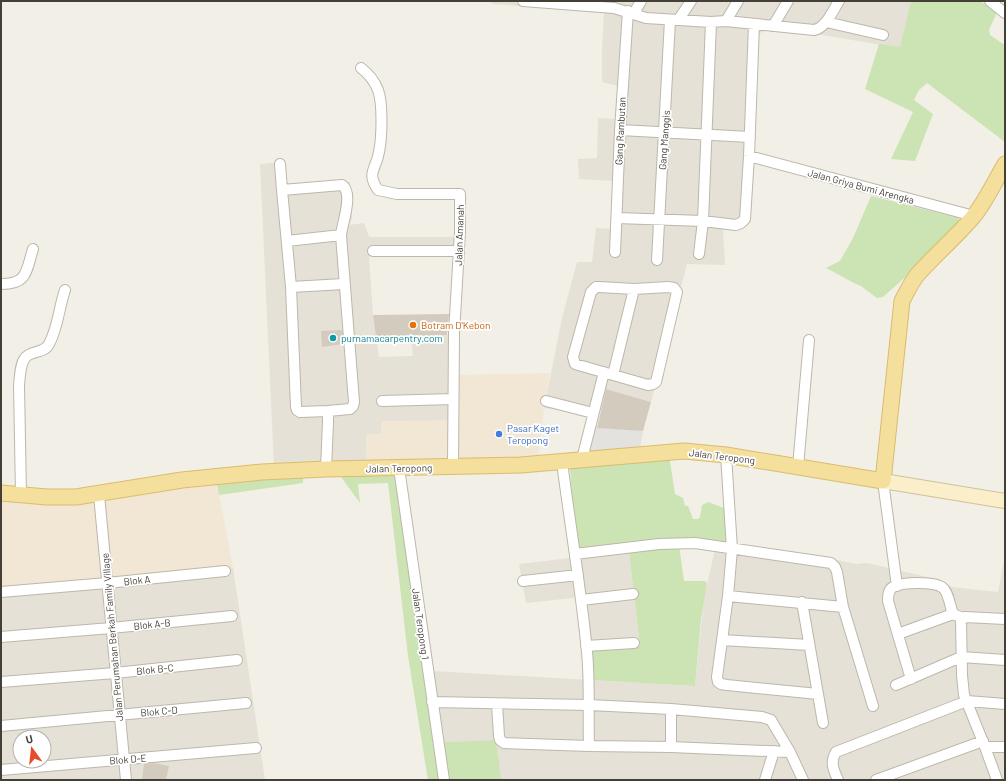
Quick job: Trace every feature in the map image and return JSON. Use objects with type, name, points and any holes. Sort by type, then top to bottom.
[{"type":"main road","points":[[887,482],[902,301],[917,275],[950,243],[974,216],[982,205],[1005,164]]},
{"type":"main road","name":"Jalan Teropong","points":[[1,493],[47,497],[76,497],[98,495],[190,479],[262,472],[326,469],[521,465],[684,451],[726,455],[887,482]]},
{"type":"street","points":[[523,1],[591,3],[631,12],[646,18],[711,22],[726,21],[816,30],[826,22],[839,1]]},
{"type":"street","points":[[631,12],[641,1]]},
{"type":"street","points":[[675,20],[691,1]]},
{"type":"street","points":[[726,21],[738,1]]},
{"type":"street","points":[[773,26],[788,1]]},
{"type":"street","points":[[990,1],[1005,13]]},
{"type":"street","name":"Gang Rambutan","points":[[615,252],[620,130],[631,12]]},
{"type":"street","name":"Gang Manggis","points":[[657,260],[658,220],[664,133],[675,20]]},
{"type":"street","points":[[699,254],[703,221],[711,22]]},
{"type":"street","points":[[826,22],[883,35]]},
{"type":"street","points":[[617,218],[703,221],[736,225],[741,223],[744,219],[750,137],[754,24]]},
{"type":"street","name":"Jalan Amanah","points":[[361,68],[370,74],[378,91],[381,139],[379,154],[372,176],[372,182],[378,190],[397,194],[460,194],[459,251],[454,333],[453,466]]},
{"type":"street","points":[[620,130],[750,137]]},
{"type":"street","name":"Jalan Griya Bumi Arengka","points":[[749,156],[974,216]]},
{"type":"street","points":[[280,164],[282,190],[291,287],[297,410],[300,412],[350,409],[354,402],[341,235],[342,224],[347,208],[345,187],[342,185],[282,190]]},
{"type":"street","points":[[287,241],[341,235]]},
{"type":"street","points":[[1,284],[18,281],[23,278],[32,249]]},
{"type":"street","points":[[374,251],[459,251]]},
{"type":"street","points":[[291,287],[344,284]]},
{"type":"street","points":[[599,287],[634,289],[674,288],[677,292],[656,382],[648,385],[608,373],[575,364],[573,357],[593,289],[599,287]]},
{"type":"street","points":[[582,459],[593,413],[608,373],[634,289]]},
{"type":"street","points":[[21,495],[18,385],[21,370],[24,358],[45,349],[48,346],[54,331],[65,290]]},
{"type":"street","points":[[798,467],[809,340]]},
{"type":"street","points":[[382,401],[453,399]]},
{"type":"street","points":[[546,401],[593,413]]},
{"type":"street","points":[[326,469],[328,411]]},
{"type":"street","points":[[726,455],[732,549],[728,596],[717,676],[718,682],[721,684],[818,694]]},
{"type":"street","points":[[562,462],[578,575],[586,646],[589,705],[589,746]]},
{"type":"street","name":"Jalan Teropong 1","points":[[399,468],[444,780]]},
{"type":"street","points":[[897,586],[887,482],[1005,501]]},
{"type":"street","name":"Jalan Perumahan Berkah Family Village","points":[[98,495],[126,780]]},
{"type":"street","points":[[575,554],[659,544],[695,543],[831,563],[835,566],[837,572],[843,607],[873,706]]},
{"type":"street","name":"Blok A","points":[[1,592],[225,571]]},
{"type":"street","points":[[523,581],[578,575]]},
{"type":"street","points":[[911,679],[888,601],[890,590],[893,586],[921,583],[939,586],[946,592],[953,614]]},
{"type":"street","points":[[581,600],[633,594]]},
{"type":"street","points":[[728,596],[843,607]]},
{"type":"street","points":[[802,602],[823,723]]},
{"type":"street","points":[[898,634],[953,614],[963,618],[1005,619]]},
{"type":"street","name":"Blok A-B","points":[[1,636],[111,628],[232,616]]},
{"type":"street","points":[[963,618],[961,621],[962,685],[997,780]]},
{"type":"street","points":[[722,640],[809,645]]},
{"type":"street","points":[[586,646],[634,643]]},
{"type":"street","points":[[896,684],[961,657],[1005,660]]},
{"type":"street","name":"Blok B-C","points":[[1,682],[116,673],[236,660]]},
{"type":"street","points":[[838,780],[832,763],[836,752],[967,701],[1005,704]]},
{"type":"street","points":[[432,702],[589,705],[671,709],[751,716],[771,720],[790,752],[803,780]]},
{"type":"street","name":"Blok C-D","points":[[1,726],[246,703]]},
{"type":"street","points":[[497,704],[499,736],[500,740],[504,743],[671,747],[790,752]]},
{"type":"street","points":[[671,709],[671,747]]},
{"type":"street","points":[[876,780],[984,744],[1005,747]]},
{"type":"street","name":"Blok D-E","points":[[1,770],[256,748]]},
{"type":"street","points":[[765,780],[774,751]]},
{"type":"shaded area","points":[[493,1],[911,1],[900,48],[822,35],[775,30],[760,33],[758,40],[749,220],[723,228],[725,265],[687,264],[651,402],[603,388],[589,416],[587,414],[544,408],[562,318],[577,262],[592,262],[596,228],[612,229],[615,181],[579,179],[578,159],[597,158],[598,118],[616,119],[618,86],[602,82],[604,12],[491,4]]},
{"type":"shaded area","points":[[281,162],[285,186],[350,182],[352,219],[349,225],[364,223],[369,237],[455,237],[454,255],[369,256],[373,315],[379,357],[413,356],[411,336],[451,335],[450,420],[381,434],[366,435],[367,461],[274,467],[260,164]]},
{"type":"shaded area","name":"Pasar Kaget Teropong","points":[[550,373],[538,459],[458,463],[458,375]]},
{"type":"shaded area","points":[[450,420],[451,461],[367,461],[366,435],[381,434],[381,421]]},
{"type":"shaded area","points":[[594,427],[643,431],[640,449],[588,454]]},
{"type":"shaded area","points":[[217,483],[233,568],[1,587],[2,499],[62,504],[93,503]]},
{"type":"shaded area","points":[[716,545],[831,559],[857,564],[867,563],[936,579],[952,587],[998,592],[1005,555],[1005,780],[500,780],[496,740],[444,742],[433,671],[695,686],[704,598]]},
{"type":"shaded area","points":[[629,551],[640,646],[589,649],[582,597],[526,603],[519,564]]},
{"type":"shaded area","points":[[233,568],[265,780],[1,780],[1,587]]},
{"type":"green space","points":[[911,1],[980,1],[997,12],[989,30],[990,35],[1003,44],[1005,42],[1005,142],[927,83],[919,90],[914,100],[933,114],[915,161],[891,159],[913,112],[865,89],[879,44],[900,47]]},
{"type":"green space","points":[[871,196],[959,218],[957,226],[936,244],[912,271],[883,297],[877,298],[861,286],[826,268],[840,261],[853,238]]},
{"type":"green space","points":[[669,455],[675,494],[683,498],[685,506],[688,506],[693,519],[698,519],[700,517],[702,505],[708,502],[724,508],[729,547],[579,551],[573,513],[570,467]]},
{"type":"green space","points":[[397,474],[440,780],[428,780],[408,656],[388,483],[358,484],[360,503],[341,477],[345,475]]},
{"type":"green space","points":[[303,478],[303,483],[219,495],[217,483],[253,479]]},
{"type":"green space","points":[[679,545],[684,581],[705,581],[707,583],[701,619],[695,686],[591,680],[589,649],[640,646],[629,551]]},
{"type":"green space","points":[[496,740],[501,780],[448,780],[443,746],[444,742]]},
{"type":"building","name":"Botram D'Kebon","points":[[449,314],[447,335],[376,337],[373,315]]},
{"type":"building","name":"purnamacarpentry.com","points":[[342,330],[343,344],[322,347],[321,331]]},
{"type":"building","points":[[606,389],[651,402],[643,431],[597,428]]},
{"type":"building","points":[[153,763],[169,766],[166,780],[142,780],[144,764]]},
{"type":"place","name":"Botram D'Kebon","points":[[413,325]]},
{"type":"place","name":"purnamacarpentry.com","points":[[333,338]]},
{"type":"place","name":"Pasar Kaget Teropong","points":[[499,434]]}]
